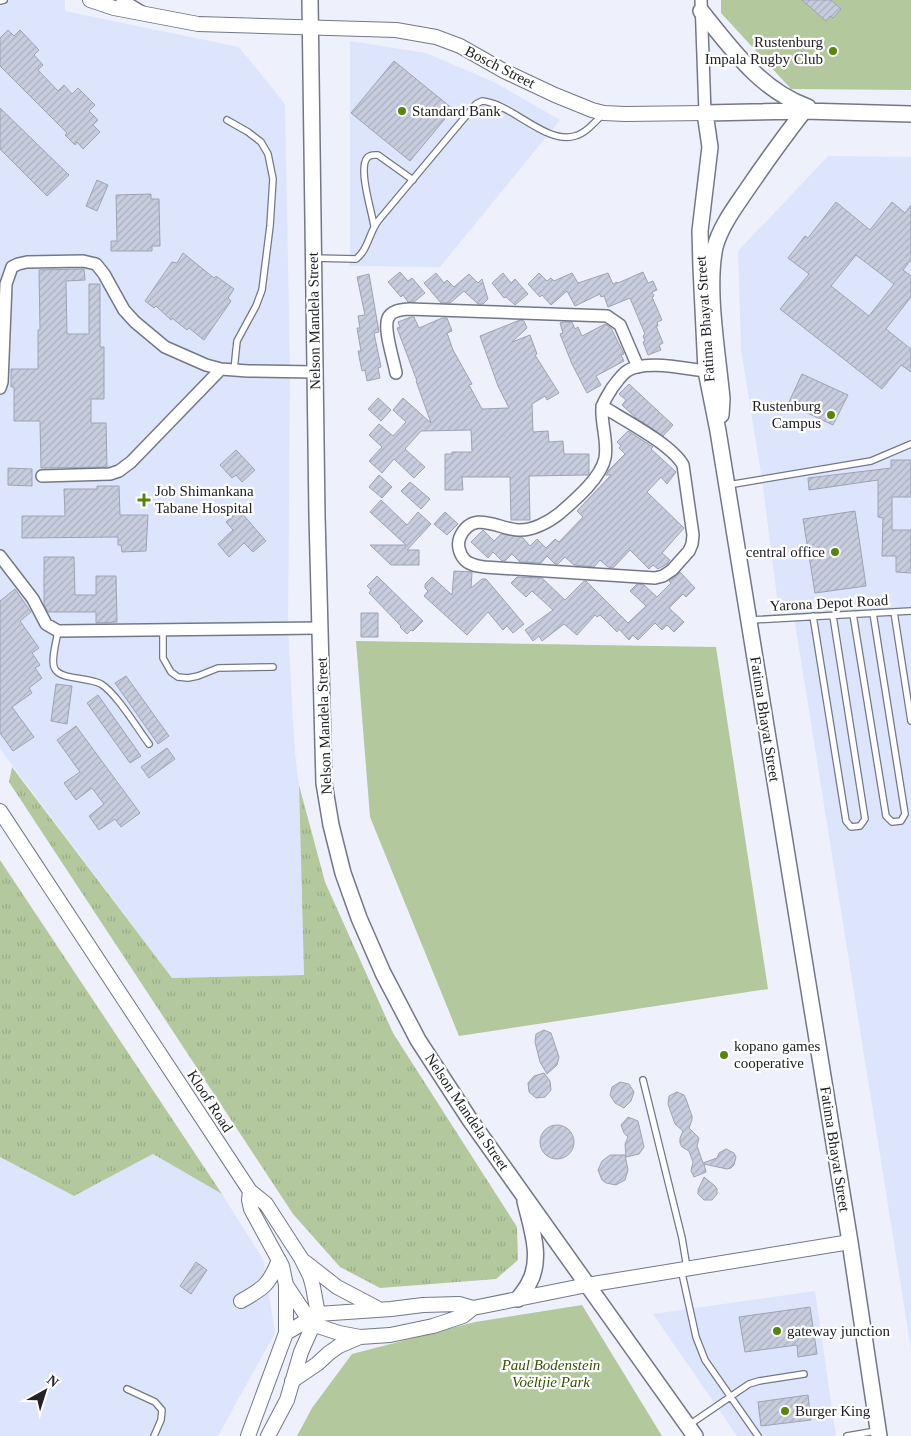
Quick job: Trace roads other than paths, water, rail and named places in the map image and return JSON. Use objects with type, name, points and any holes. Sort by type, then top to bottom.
[{"type":"main road","name":"Nelson Mandela Street","points":[[310,0],[320,628],[324,783],[331,825],[347,882],[360,918],[383,973],[418,1040],[470,1120],[691,1431]]},
{"type":"main road","points":[[701,5],[740,58],[772,90],[811,111],[767,160],[731,214],[722,229],[716,245],[712,289],[722,399],[718,431]]},
{"type":"main road","name":"Bosch Street","points":[[705,113],[811,111],[911,114]]},
{"type":"main road","name":"Fatima Bhayat Street","points":[[705,113],[710,147],[700,231],[706,371],[718,431],[749,620],[850,1242],[879,1433]]},
{"type":"main road","points":[[518,1300],[530,1282],[534,1266],[535,1248],[524,1195]]},
{"type":"street","name":"Bosch Street","points":[[90,0],[114,8],[198,24],[396,30],[436,37],[460,46],[504,71],[584,108],[604,113],[705,113]]},
{"type":"street","points":[[122,0],[147,15]]},
{"type":"street","name":"Fatima Bhayat Street","points":[[701,5],[705,113]]},
{"type":"street","points":[[0,388],[2,382],[6,284],[12,267],[27,262],[84,261],[96,264],[104,274],[124,310],[134,322],[165,347],[184,357],[221,369],[315,372]]},
{"type":"street","points":[[396,373],[388,334],[388,318],[398,310],[408,309],[607,316],[620,324],[638,366]]},
{"type":"street","points":[[602,406],[665,446],[678,456],[683,465],[693,535],[689,550],[682,560],[664,576],[655,578],[484,567],[474,566],[464,560],[459,550],[459,543],[461,536],[474,524],[495,523],[519,531],[538,526],[558,514],[588,485],[599,471],[605,457],[602,406],[619,378],[638,366],[649,365],[706,371]]},
{"type":"street","points":[[42,476],[110,474],[119,472],[221,369]]},
{"type":"street","points":[[0,556],[33,599],[46,624],[58,631],[320,628]]},
{"type":"street","name":"Kloof Road","points":[[0,811],[250,1191],[249,1200],[252,1209],[282,1266],[286,1285],[286,1333],[248,1436]]},
{"type":"street","points":[[250,1191],[266,1204],[301,1258],[314,1287],[313,1318],[287,1400],[268,1436]]},
{"type":"street","points":[[286,1285],[313,1318],[339,1333],[360,1337],[390,1335],[433,1326],[462,1316],[473,1308],[587,1285],[850,1242]]},
{"type":"street","points":[[301,1258],[337,1287],[380,1310]]},
{"type":"street","points":[[241,1301],[265,1287],[273,1275],[279,1260]]},
{"type":"street","points":[[286,1333],[313,1318],[424,1305],[459,1304],[473,1308]]},
{"type":"street","points":[[292,1381],[339,1346],[360,1337]]},
{"type":"lane","points":[[0,1],[4,0]]},
{"type":"lane","points":[[313,258],[356,259],[365,250],[374,226],[476,104],[482,101],[492,103],[546,131],[566,137],[575,136],[583,132],[604,113]]},
{"type":"lane","points":[[227,120],[261,142],[268,154],[273,179],[270,226],[262,290],[256,306],[237,341],[234,370]]},
{"type":"lane","points":[[374,226],[364,178],[366,159],[371,155],[378,155],[413,180]]},
{"type":"lane","points":[[726,486],[871,462],[911,444]]},
{"type":"lane","name":"Yarona Depot Road","points":[[749,620],[911,611]]},
{"type":"lane","points":[[894,612],[911,721]]},
{"type":"lane","points":[[853,614],[886,816],[892,822],[901,820],[905,814],[873,613]]},
{"type":"lane","points":[[813,616],[846,821],[851,827],[860,826],[865,819],[833,616]]},
{"type":"lane","points":[[163,630],[163,658],[171,672],[178,677],[198,676],[218,668],[273,667]]},
{"type":"lane","points":[[58,631],[53,662],[55,669],[60,673],[92,680],[105,687],[112,693],[149,744]]},
{"type":"lane","points":[[643,1080],[682,1238],[684,1269],[699,1347],[758,1436]]},
{"type":"lane","points":[[691,1431],[730,1396],[742,1388],[760,1381],[804,1374]]},
{"type":"lane","points":[[127,1389],[155,1402],[162,1410],[161,1420],[154,1436]]},
{"type":"lane","points":[[847,1436],[879,1433]]},
{"type":"place","name":"Rustenburg Impala Rugby Club","points":[[833,51]]},
{"type":"place","name":"Standard Bank","points":[[402,111]]},
{"type":"place","name":"Rustenburg Campus","points":[[831,415]]},
{"type":"place","name":"Job Shimankana Tabane Hospital","points":[[144,500]]},
{"type":"place","name":"central office","points":[[835,552]]},
{"type":"place","name":"kopano games cooperative","points":[[724,1055]]},
{"type":"place","name":"gateway junction","points":[[777,1331]]},
{"type":"place","name":"Burger King","points":[[785,1411]]},
{"type":"park label","name":"Paul Bodenstein Voëltjie Park","points":[[551,1374]]}]
